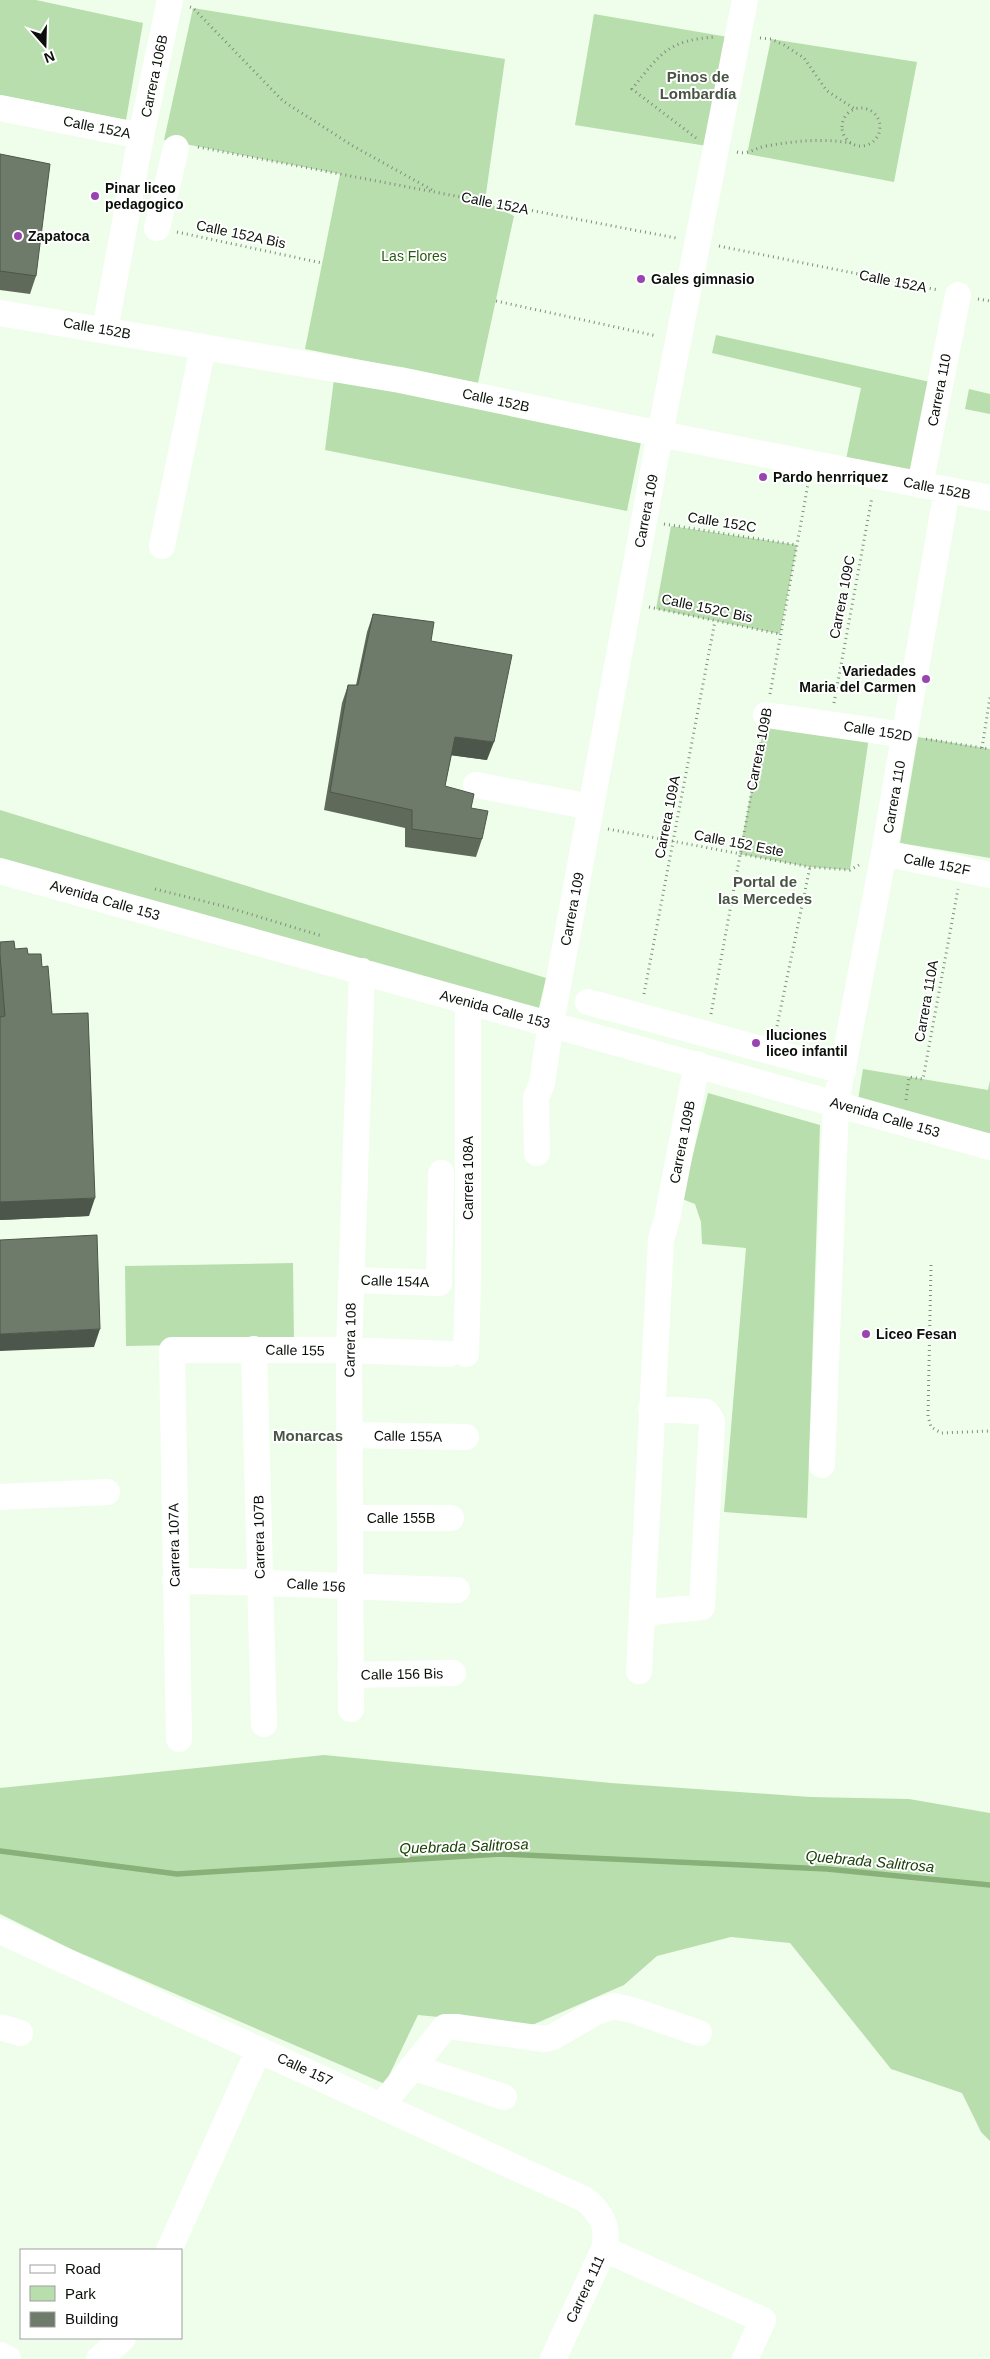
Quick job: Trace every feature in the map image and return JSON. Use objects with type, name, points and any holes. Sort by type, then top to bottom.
[{"type":"street","name":"Carrera 109","points":[[537,1153],[536,1098],[542,1082],[551,1023],[660,434],[745,0]]},
{"type":"street","name":"Carrera 106B","points":[[105,330],[141,136],[170,1]]},
{"type":"street","name":"Calle 152A","points":[[0,108],[141,136]]},
{"type":"street","points":[[157,228],[164,192],[184,147]]},
{"type":"street","points":[[132,185],[164,192]]},
{"type":"street","name":"Carrera 110","points":[[920,485],[958,294]]},
{"type":"street","name":"Calle 152B","points":[[0,313],[400,380],[660,434],[990,498]]},
{"type":"street","points":[[162,546],[203,347]]},
{"type":"street","name":"Carrera 110","points":[[822,1465],[836,1103],[884,853],[946,490]]},
{"type":"street","name":"Calle 152D","points":[[766,715],[904,735]]},
{"type":"street","points":[[476,785],[589,817]]},
{"type":"street","name":"Calle 152F","points":[[884,853],[990,875]]},
{"type":"street","name":"Avenida Calle 153","points":[[0,870],[990,1147]]},
{"type":"street","name":"Carrera 108","points":[[351,1709],[349,1350],[362,971]]},
{"type":"street","name":"Carrera 108A","points":[[458,1354],[468,1284],[468,1002]]},
{"type":"street","points":[[588,1002],[843,1072]]},
{"type":"street","name":"Carrera 109B","points":[[638,1671],[661,1240],[667,1219],[697,1064]]},
{"type":"street","name":"Calle 154A","points":[[352,1280],[439,1283],[441,1173]]},
{"type":"street","name":"Carrera 107B","points":[[254,1349],[264,1724]]},
{"type":"street","name":"Calle 155","points":[[172,1350],[349,1350],[458,1354]]},
{"type":"street","name":"Carrera 107A","points":[[172,1350],[179,1739]]},
{"type":"street","points":[[642,1613],[702,1607],[712,1421],[706,1412],[651,1408]]},
{"type":"street","name":"Calle 155A","points":[[349,1435],[466,1437]]},
{"type":"street","points":[[0,1497],[107,1492]]},
{"type":"street","name":"Calle 155B","points":[[350,1518],[451,1518]]},
{"type":"street","name":"Calle 156","points":[[175,1581],[260,1582],[349,1588],[457,1590]]},
{"type":"street","name":"Calle 156 Bis","points":[[350,1675],[453,1673]]},
{"type":"street","name":"Calle 157","points":[[0,1931],[586,2200],[602,2218]]},
{"type":"street","points":[[382,2105],[445,2027],[544,2039],[553,2037],[596,2012],[614,2006],[632,2010],[699,2033]]},
{"type":"street","points":[[169,2249],[259,2049]]},
{"type":"street","points":[[412,2068],[504,2097]]},
{"type":"street","name":"Carrera 111","points":[[553,2359],[604,2249],[606,2231],[602,2218]]},
{"type":"street","points":[[604,2249],[763,2320],[745,2359]]},
{"type":"street","points":[[98,2359],[122,2339]]},
{"type":"street","points":[[0,2356],[8,2359]]},
{"type":"path","points":[[170,1],[193,8],[283,101],[353,146],[438,192]]},
{"type":"path","points":[[738,36],[771,39],[804,58],[827,91],[855,109],[867,109],[873,112],[879,123],[880,129],[874,140],[869,144],[863,146],[830,139],[799,140],[761,147],[746,154],[707,146],[632,88],[668,48],[692,38],[738,36]]},
{"type":"path","points":[[851,143],[843,134],[842,128],[845,116],[855,109]]},
{"type":"path","name":"Calle 152A","points":[[184,147],[438,192],[990,301]]},
{"type":"path","name":"Calle 152A Bis","points":[[157,228],[322,263]]},
{"type":"path","points":[[496,301],[650,334],[678,344]]},
{"type":"path","name":"Carrera 109B","points":[[707,1034],[812,464]]},
{"type":"path","name":"Carrera 109C","points":[[830,723],[876,476]]},
{"type":"path","name":"Calle 152C","points":[[644,521],[797,546]]},
{"type":"path","name":"Calle 152C Bis","points":[[629,603],[780,634]]},
{"type":"path","name":"Carrera 109A","points":[[639,1016],[715,621]]},
{"type":"path","points":[[982,748],[990,697]]},
{"type":"path","name":"Calle 152D","points":[[904,735],[990,749]]},
{"type":"path","name":"Calle 152 Este","points":[[589,817],[674,842],[810,867],[850,870],[884,853]]},
{"type":"path","points":[[772,1052],[810,867]]},
{"type":"path","name":"Carrera 110A","points":[[904,1122],[909,1077],[923,1079],[962,868]]},
{"type":"path","points":[[931,1265],[928,1416],[931,1428],[940,1433],[990,1431]]},
{"type":"green space","points":[[0,0],[36,0],[143,23],[126,120],[0,95]]},
{"type":"green space","name":"Las Flores","points":[[193,8],[505,59],[485,201],[514,216],[478,383],[305,349],[340,174],[164,140]]},
{"type":"green space","points":[[594,14],[728,37],[707,146],[575,125]]},
{"type":"green space","points":[[771,39],[917,62],[894,182],[747,154]]},
{"type":"green space","points":[[716,335],[930,382],[912,472],[846,459],[861,388],[712,353]]},
{"type":"green space","points":[[334,379],[641,442],[627,511],[325,450]]},
{"type":"green space","points":[[969,389],[990,394],[990,414],[965,409]]},
{"type":"green space","points":[[671,526],[797,545],[780,634],[656,609]]},
{"type":"green space","points":[[766,715],[870,730],[850,870],[810,867],[739,854]]},
{"type":"green space","points":[[918,737],[990,749],[990,858],[900,843]]},
{"type":"green space","points":[[0,810],[546,978],[537,1016],[0,858]]},
{"type":"green space","points":[[863,1069],[988,1090],[990,1080],[990,1135],[858,1100]]},
{"type":"green space","points":[[708,1093],[820,1125],[807,1518],[724,1512],[746,1248],[702,1244],[701,1222],[695,1204],[682,1199]]},
{"type":"green space","points":[[293,1263],[294,1343],[126,1346],[125,1266]]},
{"type":"green space","points":[[324,1755],[611,1783],[810,1797],[909,1799],[990,1813],[990,2141],[981,2132],[962,2093],[891,2069],[790,1943],[731,1937],[657,1956],[624,1985],[530,2026],[418,2015],[385,2084],[73,1950],[0,1914],[0,1788]]},
{"type":"building","name":"Zapatoca","points":[[0,154],[50,164],[36,276],[0,271]]},
{"type":"building","points":[[373,614],[434,622],[431,641],[512,655],[494,742],[455,737],[445,786],[474,794],[471,808],[488,811],[482,839],[412,829],[412,810],[330,792],[348,685],[358,685]]},
{"type":"building","points":[[14,941],[15,949],[27,948],[28,954],[41,954],[42,967],[48,966],[52,1014],[88,1013],[95,1198],[0,1202],[0,1017],[5,1016],[0,942]]},
{"type":"building","points":[[97,1235],[100,1329],[0,1334],[0,1240]]},
{"type":"waterway","name":"Quebrada Salitrosa","points":[[0,1851],[177,1874],[500,1854],[827,1869],[990,1885]]},
{"type":"place","name":"Pinar liceo pedagogico","points":[[95,196]]},
{"type":"place","name":"Zapatoca","points":[[18,236]]},
{"type":"place","name":"Gales gimnasio","points":[[641,279]]},
{"type":"place","name":"Pardo henrriquez","points":[[763,477]]},
{"type":"place","name":"Variedades Maria del Carmen","points":[[926,679]]},
{"type":"place","name":"Iluciones liceo infantil","points":[[756,1043]]},
{"type":"place","name":"Liceo Fesan","points":[[866,1334]]},
{"type":"district","name":"Pinos de Lombardía","points":[[698,84]]},
{"type":"district","name":"Portal de las Mercedes","points":[[765,890]]},
{"type":"district","name":"Monarcas","points":[[308,1435]]}]
